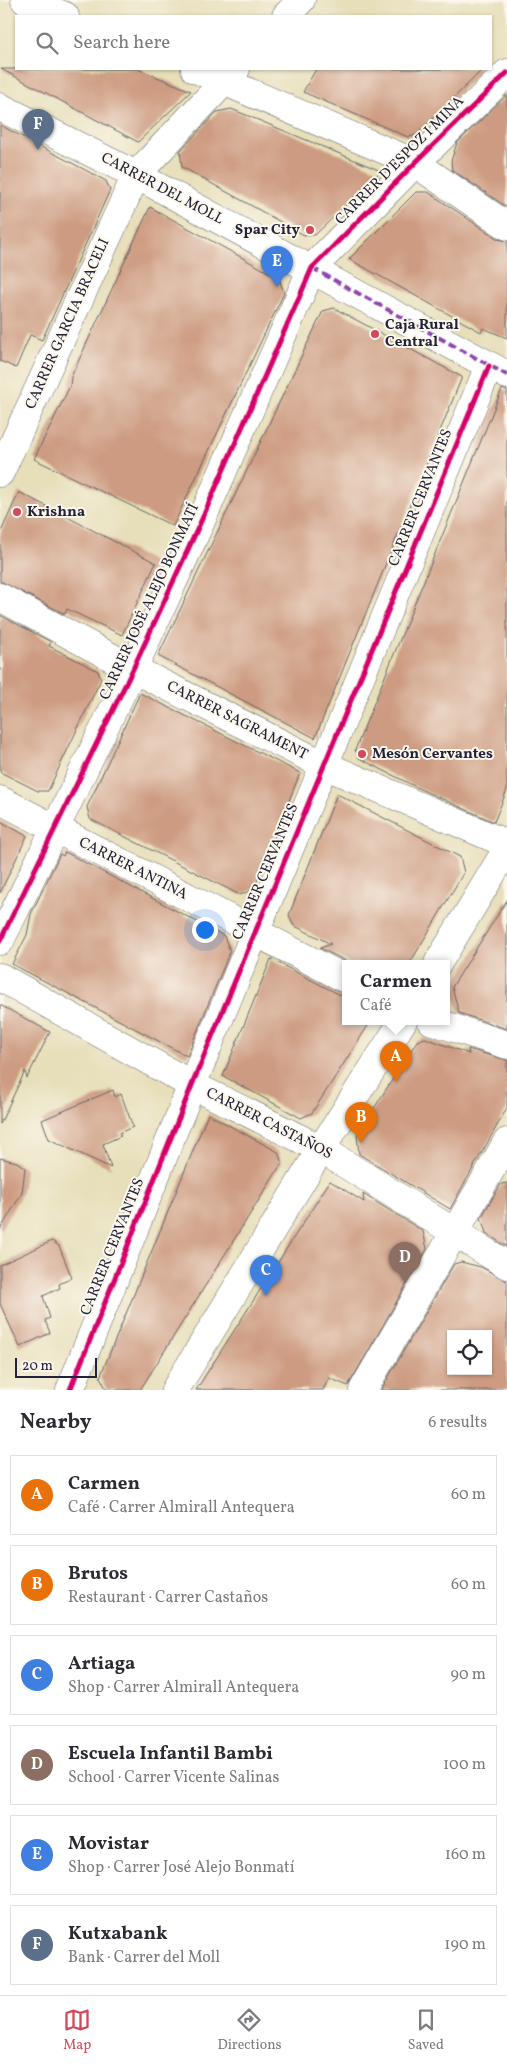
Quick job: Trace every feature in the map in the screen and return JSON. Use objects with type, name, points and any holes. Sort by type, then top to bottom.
[{"type":"street","points":[[25,0],[62,15]]},
{"type":"street","points":[[287,15],[301,0]]},
{"type":"street","points":[[201,70],[231,75],[414,163],[507,226]]},
{"type":"street","name":"CARRER D'ESPOZ I MINA","points":[[312,268],[414,163],[507,73]]},
{"type":"street","name":"CARRER GARCIA BRACELI","points":[[0,473],[136,174],[231,75]]},
{"type":"street","name":"CARRER DEL MOLL","points":[[0,107],[136,174],[498,370]]},
{"type":"street","name":"CARRER JOSÉ ALEJO BONMATÍ","points":[[0,941],[133,669],[202,519],[312,268]]},
{"type":"street","name":"CARRER CERVANTES","points":[[70,1390],[192,1085],[324,765],[498,370]]},
{"type":"street","name":"CARRER SAGRAMENT","points":[[0,597],[133,669],[324,765],[507,844]]},
{"type":"street","name":"CARRER ANTINA","points":[[0,800],[342,977]]},
{"type":"street","points":[[440,960],[507,849]]},
{"type":"street","name":"CARRER CASTAÑOS","points":[[0,977],[192,1085],[321,1149],[507,1264]]},
{"type":"street","points":[[175,1390],[321,1149],[400,1025]]},
{"type":"street","points":[[444,1025],[507,1046]]},
{"type":"street","points":[[363,1390],[455,1233],[504,1155]]},
{"type":"building","points":[[1,69],[140,70],[191,91],[138,142]]},
{"type":"building","points":[[315,70],[482,70],[416,135],[408,137],[303,92]]},
{"type":"building","points":[[507,95],[507,207],[452,170],[451,161],[457,143]]},
{"type":"building","points":[[231,109],[381,171],[315,235],[304,235],[182,167],[180,151],[217,112]]},
{"type":"building","points":[[0,125],[106,181],[110,190],[42,340],[30,335],[16,368],[0,361]]},
{"type":"building","points":[[416,192],[428,192],[498,239],[507,241],[507,338],[483,328],[481,332],[349,259]]},
{"type":"building","points":[[150,207],[279,278],[284,293],[173,526],[34,459],[70,386],[71,377]]},
{"type":"building","points":[[334,308],[462,377],[315,738],[158,656],[323,311]]},
{"type":"building","points":[[502,389],[507,391],[507,790],[494,822],[420,789],[359,758],[355,750]]},
{"type":"building","points":[[19,492],[156,563],[122,635],[67,609],[65,614],[0,581],[0,534]]},
{"type":"building","points":[[0,615],[51,642],[49,646],[98,671],[101,679],[48,791],[38,791],[0,772]]},
{"type":"building","points":[[140,693],[300,773],[254,889],[240,895],[90,819],[87,807]]},
{"type":"building","points":[[337,794],[460,857],[464,872],[412,960],[344,960],[320,948],[331,944],[293,925],[289,915]]},
{"type":"building","points":[[0,821],[27,836],[0,893]]},
{"type":"building","points":[[65,852],[224,936],[230,951],[187,1056],[12,964],[27,935],[31,914],[60,854],[63,856]]},
{"type":"building","points":[[507,900],[507,1029],[459,1013],[452,987]]},
{"type":"building","points":[[271,959],[342,996],[342,1025],[368,1025],[312,1113],[301,1118],[223,1076]]},
{"type":"building","points":[[0,1005],[50,1032],[27,1078],[25,1071],[0,1124]]},
{"type":"building","points":[[425,1038],[469,1054],[468,1049],[507,1060],[507,1108],[450,1209],[359,1154],[357,1135],[417,1041]]},
{"type":"building","points":[[113,1090],[115,1097],[121,1094],[133,1127],[119,1133],[121,1136],[103,1144],[111,1168],[49,1139],[42,1120]]},
{"type":"building","points":[[208,1114],[278,1152],[282,1163],[140,1390],[107,1390],[100,1377]]},
{"type":"building","points":[[0,1158],[17,1162],[25,1168],[22,1193],[0,1230]]},
{"type":"building","points":[[330,1181],[364,1202],[363,1194],[423,1231],[427,1249],[348,1386],[329,1378],[323,1390],[196,1390]]},
{"type":"building","points":[[507,1183],[507,1247],[486,1233],[481,1218],[501,1184]]},
{"type":"building","points":[[52,1241],[59,1246],[72,1278],[59,1284],[60,1288],[43,1296],[50,1318],[45,1320],[50,1333],[20,1347],[0,1304],[0,1265]]},
{"type":"building","points":[[461,1262],[481,1267],[507,1281],[507,1390],[381,1390],[454,1264]]},
{"type":"marked path","points":[[312,268],[507,375]]},
{"type":"cycle path","points":[[0,941],[133,669],[202,519],[312,268],[507,73]]},
{"type":"cycle path","points":[[70,1390],[192,1085],[489,366]]},
{"type":"place","name":"Kutxabank","points":[[38,150]]},
{"type":"place","name":"Spar City","points":[[310,230]]},
{"type":"place","name":"Movistar","points":[[277,287]]},
{"type":"place","name":"Caja Rural Central","points":[[375,334]]},
{"type":"place","name":"Krishna","points":[[17,512]]},
{"type":"place","name":"Mesón Cervantes","points":[[362,754]]},
{"type":"place","name":"Carmen","points":[[396,1082]]},
{"type":"place","name":"Brutos","points":[[361,1143]]},
{"type":"place","name":"Escuela Infantil Bambi","points":[[405,1283]]},
{"type":"place","name":"Artiaga","points":[[266,1296]]}]
